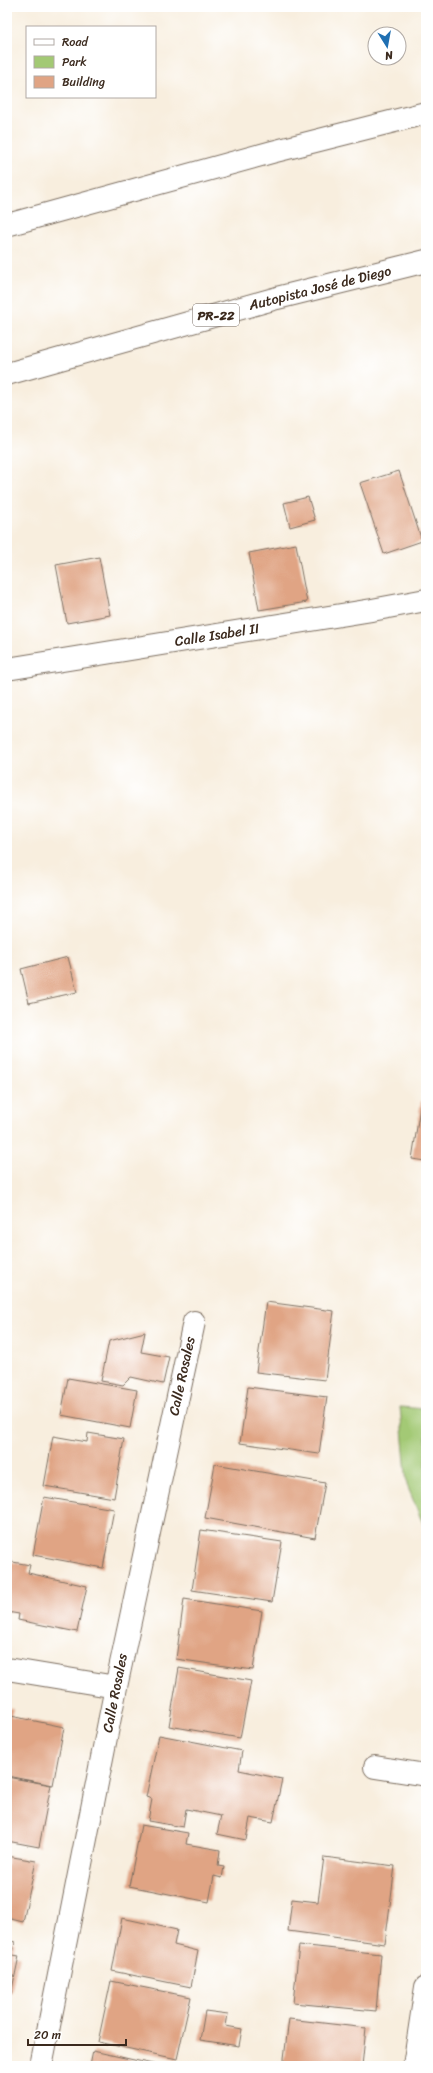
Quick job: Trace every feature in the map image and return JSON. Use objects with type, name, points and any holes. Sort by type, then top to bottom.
[{"type":"main road","points":[[7,225],[272,152],[426,113]]},
{"type":"main road","name":"Autopista José de Diego","points":[[7,374],[277,298],[426,261]]},
{"type":"main road","name":"Calle Isabel II","points":[[7,669],[426,600]]},
{"type":"main road","name":"Calle Rosales","points":[[41,2066],[116,1687],[194,1322]]},
{"type":"main road","points":[[7,1669],[116,1687]]},
{"type":"main road","points":[[375,1767],[426,1775]]},
{"type":"main road","points":[[414,2066],[426,1987]]},
{"type":"green space","points":[[400,1407],[426,1409],[426,1531],[407,1485]]},
{"type":"building","points":[[399,471],[422,541],[384,554],[360,483]]},
{"type":"building","points":[[308,497],[315,520],[290,527],[284,503]]},
{"type":"building","points":[[296,544],[307,602],[259,610],[249,553]]},
{"type":"building","points":[[99,557],[110,615],[67,623],[56,565]]},
{"type":"building","points":[[68,957],[77,992],[29,1003],[21,969]]},
{"type":"building","points":[[421,1101],[426,1102],[426,1161],[412,1159]]},
{"type":"building","points":[[266,1302],[334,1311],[325,1380],[256,1372]]},
{"type":"building","points":[[145,1332],[141,1352],[169,1357],[163,1384],[131,1377],[123,1385],[101,1381],[109,1341]]},
{"type":"building","points":[[68,1378],[137,1390],[130,1428],[61,1415]]},
{"type":"building","points":[[248,1387],[327,1397],[319,1454],[240,1443]]},
{"type":"building","points":[[88,1433],[124,1439],[114,1498],[44,1486],[53,1436],[87,1442]]},
{"type":"building","points":[[215,1464],[325,1483],[315,1538],[205,1518]]},
{"type":"building","points":[[44,1497],[114,1509],[103,1568],[33,1555]]},
{"type":"building","points":[[201,1530],[282,1542],[272,1602],[192,1590]]},
{"type":"building","points":[[7,1561],[30,1565],[28,1573],[87,1586],[77,1632],[18,1620],[19,1614],[7,1612]]},
{"type":"building","points":[[184,1599],[262,1611],[253,1670],[176,1659]]},
{"type":"building","points":[[179,1668],[251,1681],[240,1738],[169,1726]]},
{"type":"building","points":[[7,1708],[13,1709],[11,1716],[64,1727],[53,1785],[7,1776]]},
{"type":"building","points":[[159,1735],[242,1751],[239,1770],[282,1779],[273,1822],[250,1818],[246,1840],[217,1834],[221,1816],[186,1809],[183,1827],[148,1821],[152,1799],[146,1797]]},
{"type":"building","points":[[7,1777],[51,1785],[39,1847],[7,1841]]},
{"type":"building","points":[[141,1825],[188,1833],[186,1844],[220,1850],[218,1866],[224,1867],[222,1878],[214,1876],[209,1902],[129,1886]]},
{"type":"building","points":[[7,1856],[36,1861],[23,1922],[7,1918]]},
{"type":"building","points":[[324,1857],[395,1866],[385,1944],[288,1931],[292,1899],[318,1902]]},
{"type":"building","points":[[122,1918],[177,1930],[174,1945],[198,1951],[191,1987],[112,1971]]},
{"type":"building","points":[[7,1940],[15,1942],[13,1955],[19,1956],[11,1994],[7,1993]]},
{"type":"building","points":[[299,1945],[381,1954],[376,2011],[293,2003]]},
{"type":"building","points":[[111,1981],[191,1997],[177,2059],[98,2042]]},
{"type":"building","points":[[205,2011],[228,2014],[226,2026],[242,2029],[239,2046],[200,2040]]},
{"type":"building","points":[[289,2019],[366,2028],[362,2066],[283,2066]]},
{"type":"building","points":[[93,2051],[157,2065],[157,2066],[90,2066]]}]
